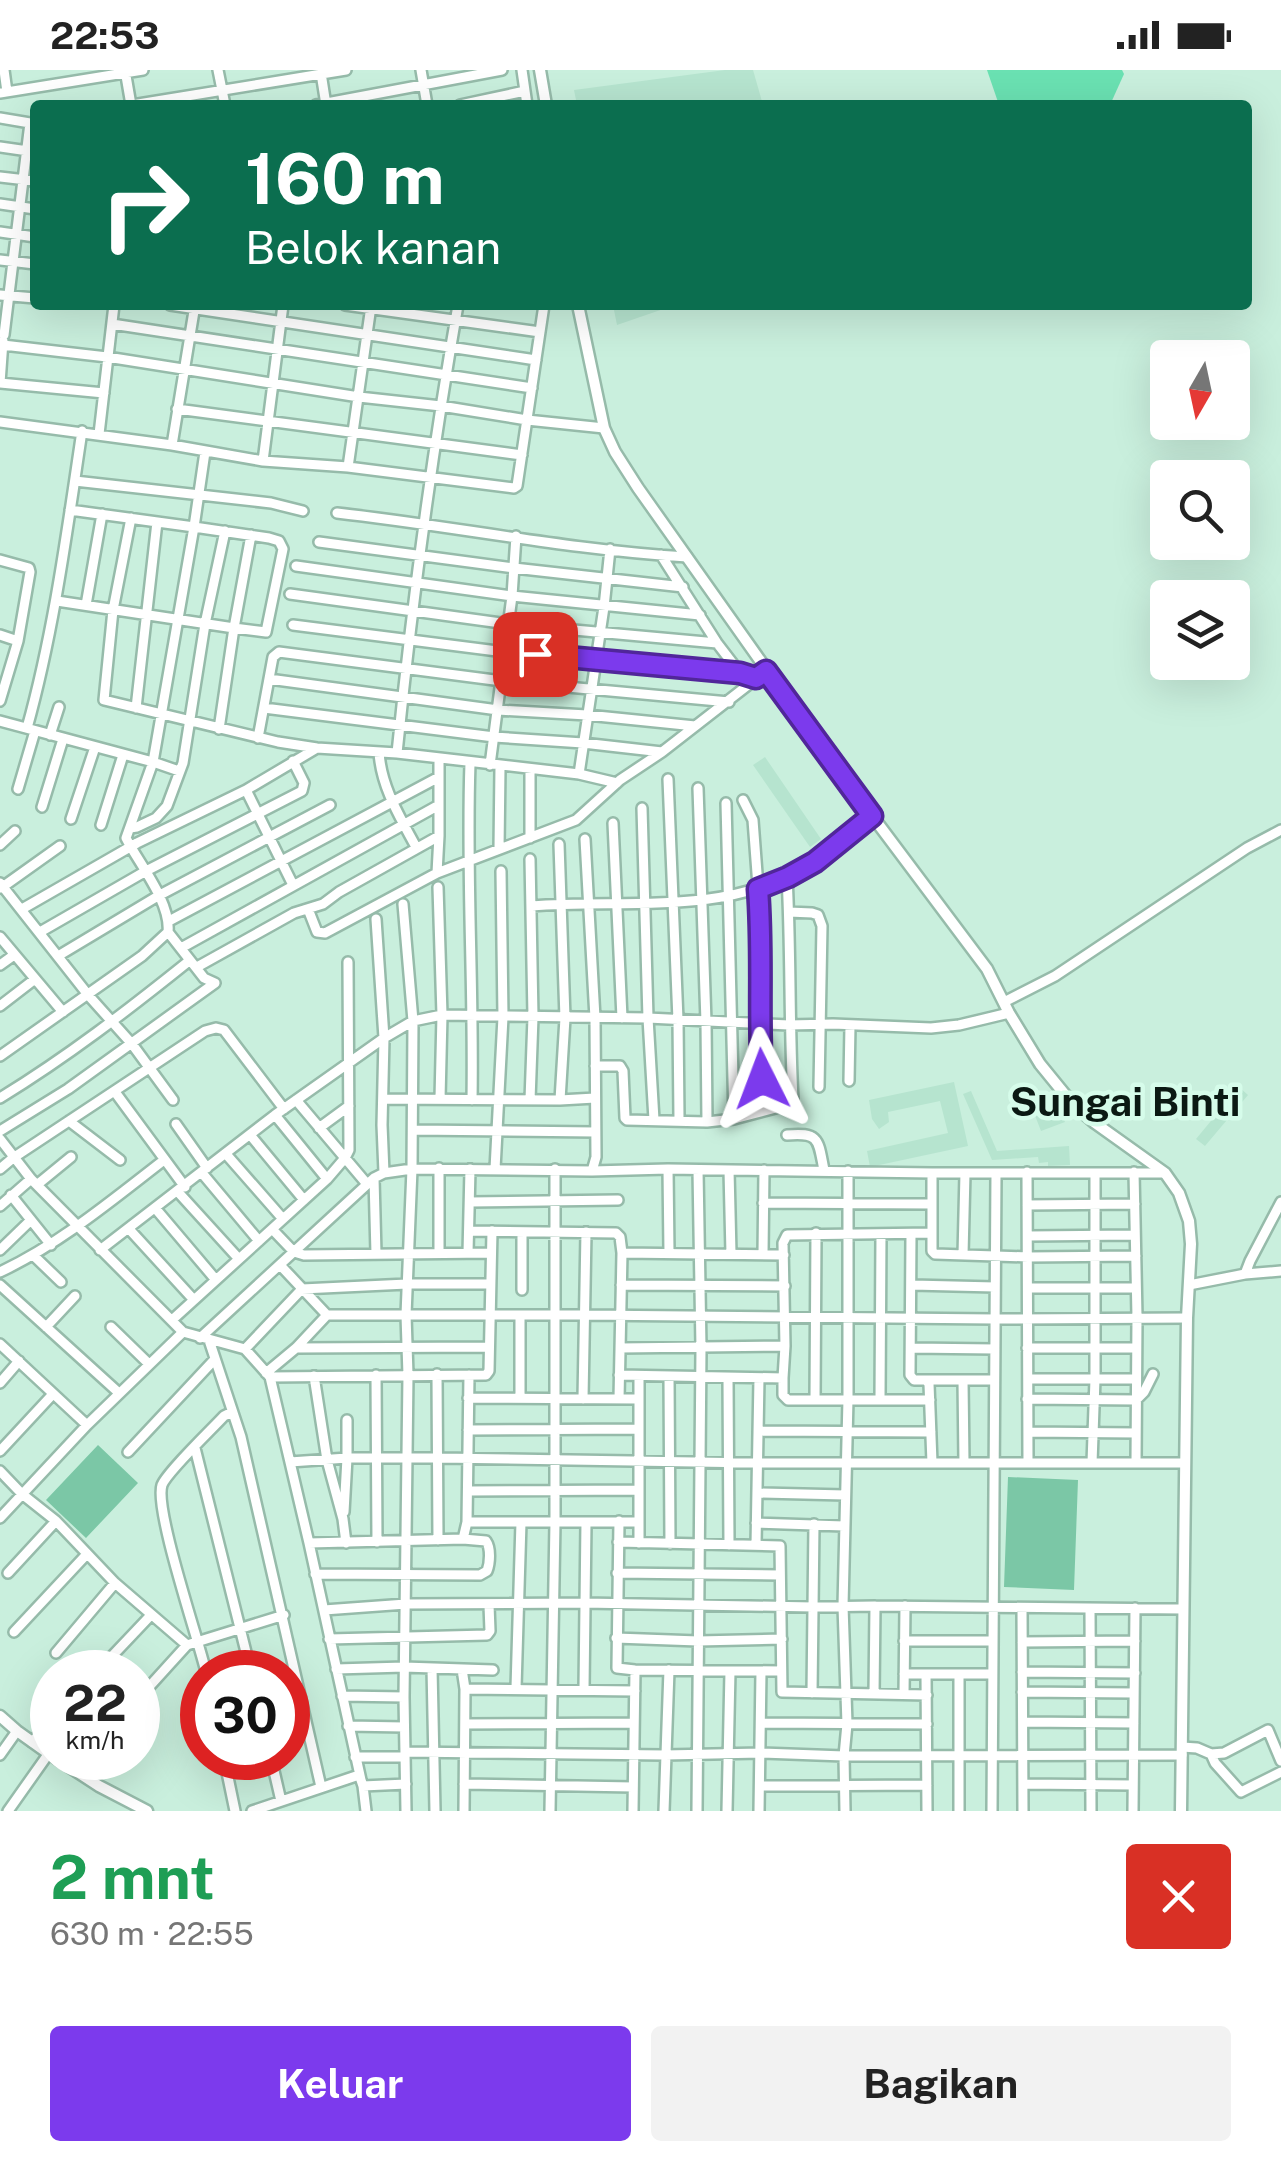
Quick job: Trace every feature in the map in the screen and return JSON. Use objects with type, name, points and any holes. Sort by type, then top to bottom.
[{"type":"street","points":[[4,70],[4,92],[143,70]]},
{"type":"street","points":[[218,70],[224,100]]},
{"type":"street","points":[[161,100],[346,70]]},
{"type":"street","points":[[421,70],[426,100]]},
{"type":"street","points":[[343,100],[502,70]]},
{"type":"street","points":[[522,70],[526,100]]},
{"type":"street","points":[[540,70],[545,100]]},
{"type":"street","points":[[125,72],[130,100]]},
{"type":"street","points":[[321,72],[322,100]]},
{"type":"street","points":[[483,100],[525,91]]},
{"type":"street","points":[[0,118],[30,125]]},
{"type":"street","points":[[0,147],[30,151]]},
{"type":"street","points":[[30,155],[23,180],[14,261],[4,296],[0,383],[104,392]]},
{"type":"street","points":[[0,176],[30,181]]},
{"type":"street","points":[[0,204],[30,208]]},
{"type":"street","points":[[0,232],[30,235]]},
{"type":"street","points":[[0,260],[30,263]]},
{"type":"street","points":[[4,296],[30,298]]},
{"type":"street","points":[[99,434],[112,310]]},
{"type":"street","points":[[172,445],[194,310]]},
{"type":"street","points":[[212,310],[536,360]]},
{"type":"street","points":[[263,460],[282,310]]},
{"type":"street","points":[[348,467],[371,310]]},
{"type":"street","points":[[392,310],[540,332]]},
{"type":"street","points":[[397,753],[409,640],[457,310]]},
{"type":"street","points":[[0,422],[263,460],[514,488],[543,310]]},
{"type":"street","points":[[579,310],[604,428],[615,452],[728,616],[761,674],[987,969],[1040,1064],[1071,1102],[1164,1173],[1179,1193],[1189,1221],[1180,1811]]},
{"type":"street","points":[[112,324],[532,388]]},
{"type":"street","points":[[2,337],[184,371],[604,428]]},
{"type":"street","points":[[177,409],[522,455]]},
{"type":"street","points":[[18,789],[57,601],[82,432]]},
{"type":"street","points":[[205,452],[153,762],[126,838],[181,948],[204,978],[215,983],[0,1135],[13,1158],[34,1181],[183,1332],[244,1349],[268,1375],[324,1610],[366,1811]]},
{"type":"street","points":[[74,481],[271,503],[302,511]]},
{"type":"street","points":[[57,601],[266,632],[283,549],[279,541],[251,535],[70,510]]},
{"type":"street","points":[[337,513],[686,557]]},
{"type":"street","points":[[86,605],[102,514]]},
{"type":"street","points":[[131,518],[114,610],[104,700],[258,738],[317,748],[578,774],[617,784]]},
{"type":"street","points":[[136,708],[157,522]]},
{"type":"street","points":[[130,828],[156,818],[168,806],[183,763],[205,624],[225,531]]},
{"type":"street","points":[[219,728],[251,535]]},
{"type":"street","points":[[500,848],[494,737],[516,536]]},
{"type":"street","points":[[319,542],[683,587]]},
{"type":"street","points":[[578,774],[610,549]]},
{"type":"street","points":[[661,555],[740,673]]},
{"type":"street","points":[[0,562],[30,570],[18,641],[0,702]]},
{"type":"street","points":[[296,566],[703,620],[728,616]]},
{"type":"street","points":[[290,594],[508,624],[718,643]]},
{"type":"street","points":[[293,625],[504,652],[761,674]]},
{"type":"street","points":[[0,635],[18,641]]},
{"type":"street","points":[[258,738],[273,657],[278,652],[502,681],[729,702]]},
{"type":"street","points":[[308,909],[316,932],[325,933],[437,872],[576,820],[761,674]]},
{"type":"street","points":[[270,679],[498,710],[695,726]]},
{"type":"street","points":[[50,735],[59,708]]},
{"type":"street","points":[[264,708],[494,737],[662,752]]},
{"type":"street","points":[[0,737],[2,722],[179,771]]},
{"type":"street","points":[[42,808],[63,739]]},
{"type":"street","points":[[71,819],[94,747]]},
{"type":"street","points":[[22,909],[317,748]]},
{"type":"street","points":[[379,752],[392,802],[416,847]]},
{"type":"street","points":[[101,825],[122,754]]},
{"type":"street","points":[[437,872],[439,759]]},
{"type":"street","points":[[40,932],[302,791],[304,783],[292,761]]},
{"type":"street","points":[[470,763],[472,1100]]},
{"type":"street","points":[[530,769],[530,838]]},
{"type":"street","points":[[0,1056],[142,956],[168,926],[439,776]]},
{"type":"street","points":[[668,779],[681,1120]]},
{"type":"street","points":[[698,788],[706,1122]]},
{"type":"street","points":[[246,790],[293,885]]},
{"type":"street","points":[[743,800],[753,820],[762,940],[759,1023],[763,1107],[758,1112]]},
{"type":"street","points":[[726,803],[734,1118]]},
{"type":"street","points":[[58,956],[158,896],[330,805]]},
{"type":"street","points":[[181,948],[439,806]]},
{"type":"street","points":[[642,808],[654,1120]]},
{"type":"street","points":[[532,906],[702,900],[758,889],[815,862],[872,816]]},
{"type":"street","points":[[613,824],[622,1018]]},
{"type":"street","points":[[100,1250],[296,1100],[384,1038],[414,1022],[442,1016],[474,1016],[931,1028],[959,1025],[1006,1007],[1281,830]]},
{"type":"street","points":[[0,845],[14,831]]},
{"type":"street","points":[[0,1098],[46,1070],[193,964],[294,913],[323,904],[439,836]]},
{"type":"street","points":[[585,838],[595,1018],[596,1156],[592,1171]]},
{"type":"street","points":[[559,844],[565,1018],[560,1100]]},
{"type":"street","points":[[60,846],[1,886],[132,1044],[173,1100]]},
{"type":"street","points":[[530,859],[530,1100]]},
{"type":"street","points":[[496,1169],[502,1017],[500,871]]},
{"type":"street","points":[[595,1066],[620,1066],[623,1071],[627,1120],[706,1122],[788,1106],[793,1099],[788,1025],[788,877]]},
{"type":"street","points":[[438,887],[440,1100]]},
{"type":"street","points":[[403,904],[414,1022],[406,1314],[406,1811]]},
{"type":"street","points":[[789,912],[812,912],[820,918],[824,944],[820,1087]]},
{"type":"street","points":[[376,919],[384,1038],[375,1179],[376,1254]]},
{"type":"street","points":[[0,937],[62,1012]]},
{"type":"street","points":[[0,965],[14,954]]},
{"type":"street","points":[[172,1320],[327,1179],[349,1150],[348,962]]},
{"type":"street","points":[[0,1006],[35,980]]},
{"type":"street","points":[[849,1081],[850,1025]]},
{"type":"street","points":[[0,1168],[205,1030],[216,1028],[224,1030],[327,1179]]},
{"type":"street","points":[[116,1092],[182,1189],[239,1259]]},
{"type":"street","points":[[383,1099],[595,1098]]},
{"type":"street","points":[[296,1100],[345,1158],[375,1179]]},
{"type":"street","points":[[319,1128],[349,1106]]},
{"type":"street","points":[[70,1121],[120,1160]]},
{"type":"street","points":[[176,1124],[205,1170],[260,1241]]},
{"type":"street","points":[[412,1130],[596,1132]]},
{"type":"street","points":[[787,1135],[813,1136],[824,1170]]},
{"type":"street","points":[[250,1136],[304,1200]]},
{"type":"street","points":[[226,1154],[283,1219]]},
{"type":"street","points":[[0,1206],[71,1158]]},
{"type":"street","points":[[30,1220],[0,1251],[5,1269],[78,1226],[164,1160]]},
{"type":"street","points":[[204,1339],[375,1179],[412,1168],[1164,1173]]},
{"type":"street","points":[[439,1168],[440,1253]]},
{"type":"street","points":[[468,1253],[470,1169]]},
{"type":"street","points":[[550,1811],[556,1169]]},
{"type":"street","points":[[668,1169],[669,1252]]},
{"type":"street","points":[[697,1811],[701,1348],[698,1170]]},
{"type":"street","points":[[730,1170],[731,1254]]},
{"type":"street","points":[[763,1254],[764,1170]]},
{"type":"street","points":[[845,1811],[848,1171]]},
{"type":"street","points":[[1028,1172],[1028,1462]]},
{"type":"street","points":[[1134,1172],[1136,1462]]},
{"type":"street","points":[[932,1173],[935,1254],[1136,1256]]},
{"type":"street","points":[[962,1255],[964,1173]]},
{"type":"street","points":[[992,1811],[996,1173]]},
{"type":"street","points":[[1092,1463],[1096,1379],[1094,1173]]},
{"type":"street","points":[[11,1196],[50,1245]]},
{"type":"street","points":[[470,1202],[618,1200]]},
{"type":"street","points":[[1245,1274],[1281,1202]]},
{"type":"street","points":[[764,1203],[932,1204]]},
{"type":"street","points":[[1028,1206],[1135,1204]]},
{"type":"street","points":[[155,1208],[216,1280]]},
{"type":"street","points":[[129,1228],[194,1300]]},
{"type":"street","points":[[272,1229],[294,1252],[304,1255],[490,1253]]},
{"type":"street","points":[[470,1230],[620,1236],[619,1399]]},
{"type":"street","points":[[268,1375],[486,1375],[492,1231]]},
{"type":"street","points":[[522,1232],[522,1290]]},
{"type":"street","points":[[584,1398],[586,1232]]},
{"type":"street","points":[[930,1400],[788,1400],[783,1378],[784,1243],[787,1235],[932,1233]]},
{"type":"street","points":[[815,1400],[816,1234]]},
{"type":"street","points":[[880,1400],[881,1234]]},
{"type":"street","points":[[911,1234],[910,1375],[914,1380],[994,1380]]},
{"type":"street","points":[[1028,1236],[1136,1235]]},
{"type":"street","points":[[622,1252],[784,1255]]},
{"type":"street","points":[[33,1254],[61,1282]]},
{"type":"street","points":[[280,1265],[327,1316]]},
{"type":"street","points":[[1189,1284],[1281,1271]]},
{"type":"street","points":[[244,1349],[302,1289],[490,1284]]},
{"type":"street","points":[[621,1285],[785,1286]]},
{"type":"street","points":[[912,1285],[995,1287]]},
{"type":"street","points":[[0,1286],[119,1393]]},
{"type":"street","points":[[1028,1288],[1136,1288]]},
{"type":"street","points":[[46,1327],[75,1296]]},
{"type":"street","points":[[268,1375],[327,1316],[1186,1318]]},
{"type":"street","points":[[520,1316],[520,1397]]},
{"type":"street","points":[[111,1326],[149,1364]]},
{"type":"street","points":[[0,1518],[87,1425],[183,1332]]},
{"type":"street","points":[[204,1339],[215,1359],[242,1438],[320,1786]]},
{"type":"street","points":[[0,1344],[87,1425]]},
{"type":"street","points":[[296,1348],[488,1346]]},
{"type":"street","points":[[620,1348],[785,1346]]},
{"type":"street","points":[[911,1348],[995,1349]]},
{"type":"street","points":[[1026,1348],[1136,1348]]},
{"type":"street","points":[[128,1452],[215,1359]]},
{"type":"street","points":[[0,1383],[19,1361]]},
{"type":"street","points":[[437,1374],[438,1540]]},
{"type":"street","points":[[1027,1398],[1136,1400],[1153,1374]]},
{"type":"street","points":[[376,1375],[377,1542]]},
{"type":"street","points":[[463,1539],[467,1522],[469,1375]]},
{"type":"street","points":[[314,1376],[327,1460],[346,1542]]},
{"type":"street","points":[[618,1376],[783,1378]]},
{"type":"street","points":[[638,1543],[639,1376]]},
{"type":"street","points":[[669,1376],[670,1544]]},
{"type":"street","points":[[728,1378],[729,1545]]},
{"type":"street","points":[[756,1545],[759,1378]]},
{"type":"street","points":[[1028,1379],[1136,1379]]},
{"type":"street","points":[[926,1380],[932,1463]]},
{"type":"street","points":[[962,1380],[964,1463]]},
{"type":"street","points":[[0,1451],[53,1394]]},
{"type":"street","points":[[468,1398],[638,1398]]},
{"type":"street","points":[[201,1650],[165,1524],[162,1483],[232,1412]]},
{"type":"street","points":[[343,1519],[346,1420]]},
{"type":"street","points":[[468,1430],[638,1429]]},
{"type":"street","points":[[758,1431],[931,1432]]},
{"type":"street","points":[[1028,1432],[1136,1433]]},
{"type":"street","points":[[195,1448],[246,1650]]},
{"type":"street","points":[[290,1462],[439,1458],[757,1463],[1184,1462]]},
{"type":"street","points":[[0,1471],[115,1584],[187,1645]]},
{"type":"street","points":[[468,1491],[638,1490]]},
{"type":"street","points":[[756,1493],[845,1496]]},
{"type":"street","points":[[619,1521],[617,1668],[781,1671]]},
{"type":"street","points":[[8,1572],[56,1522]]},
{"type":"street","points":[[467,1522],[638,1522]]},
{"type":"street","points":[[516,1688],[521,1522]]},
{"type":"street","points":[[584,1689],[586,1522]]},
{"type":"street","points":[[756,1523],[844,1526]]},
{"type":"street","points":[[812,1692],[814,1524]]},
{"type":"street","points":[[309,1544],[463,1539],[488,1545],[488,1571],[480,1575],[315,1574]]},
{"type":"street","points":[[618,1542],[780,1546],[782,1692],[926,1695]]},
{"type":"street","points":[[14,1632],[87,1554]]},
{"type":"street","points":[[617,1573],[780,1575]]},
{"type":"street","points":[[59,1650],[115,1584]]},
{"type":"street","points":[[324,1610],[406,1604],[584,1603],[1183,1609]]},
{"type":"street","points":[[330,1639],[487,1635],[489,1605]]},
{"type":"street","points":[[874,1694],[875,1606]]},
{"type":"street","points":[[904,1606],[904,1694]]},
{"type":"street","points":[[1022,1608],[1023,1811]]},
{"type":"street","points":[[1133,1811],[1136,1608]]},
{"type":"street","points":[[1090,1609],[1091,1811]]},
{"type":"street","points":[[118,1650],[152,1614]]},
{"type":"street","points":[[160,1674],[187,1645],[284,1615]]},
{"type":"street","points":[[616,1638],[782,1639]]},
{"type":"street","points":[[904,1641],[992,1641]]},
{"type":"street","points":[[1022,1642],[1135,1641]]},
{"type":"street","points":[[336,1668],[493,1670]]},
{"type":"street","points":[[432,1668],[435,1811]]},
{"type":"street","points":[[462,1670],[464,1811]]},
{"type":"street","points":[[633,1811],[635,1670]]},
{"type":"street","points":[[664,1811],[669,1670]]},
{"type":"street","points":[[728,1811],[730,1670]]},
{"type":"street","points":[[759,1811],[762,1671]]},
{"type":"street","points":[[1022,1672],[1134,1673]]},
{"type":"street","points":[[904,1674],[992,1674]]},
{"type":"street","points":[[926,1674],[928,1811]]},
{"type":"street","points":[[959,1674],[960,1811]]},
{"type":"street","points":[[465,1689],[635,1691]]},
{"type":"street","points":[[1022,1692],[1134,1693]]},
{"type":"street","points":[[342,1696],[404,1697]]},
{"type":"street","points":[[0,1716],[30,1741]]},
{"type":"street","points":[[1022,1722],[1134,1723]]},
{"type":"street","points":[[465,1724],[634,1723]]},
{"type":"street","points":[[761,1723],[927,1724]]},
{"type":"street","points":[[348,1726],[404,1727]]},
{"type":"street","points":[[355,1756],[1091,1756],[1196,1748],[1211,1754],[1224,1753],[1269,1730],[1281,1761]]},
{"type":"street","points":[[0,1755],[17,1731]]},
{"type":"street","points":[[1211,1754],[1241,1792],[1281,1772]]},
{"type":"street","points":[[252,1811],[359,1775]]},
{"type":"street","points":[[8,1811],[32,1780]]},
{"type":"street","points":[[90,1780],[146,1811]]},
{"type":"street","points":[[229,1780],[235,1811]]},
{"type":"street","points":[[275,1780],[280,1801]]},
{"type":"street","points":[[363,1786],[406,1784]]},
{"type":"street","points":[[464,1784],[633,1787]]},
{"type":"street","points":[[1023,1784],[1133,1785]]},
{"type":"street","points":[[760,1786],[927,1785]]},
{"type":"shaded area","points":[[725,70],[753,70],[762,100],[576,100],[574,90]]},
{"type":"shaded area","points":[[987,70],[1122,70],[1124,74],[1112,100],[997,100]]},
{"type":"shaded area","points":[[614,310],[660,310],[617,325]]},
{"type":"shaded area","points":[[765,757],[821,839],[810,847],[753,765]]},
{"type":"shaded area","points":[[954,1082],[968,1146],[870,1167],[867,1151],[948,1133],[940,1101],[888,1112],[889,1122],[879,1129],[872,1119],[869,1100]]},
{"type":"shaded area","points":[[1239,1087],[1248,1095],[1205,1146],[1196,1139]]},
{"type":"shaded area","points":[[971,1091],[997,1151],[1069,1146],[1070,1165],[1048,1166],[1048,1162],[1039,1163],[1038,1157],[992,1160],[963,1094]]},
{"type":"shaded area","points":[[1058,1104],[1065,1122],[1041,1131],[1034,1113]]},
{"type":"shaded area","points":[[98,1445],[138,1483],[86,1538],[46,1500]]},
{"type":"shaded area","points":[[1008,1477],[1078,1480],[1074,1590],[1004,1587]]},
{"type":"district","name":"Sungai Binti","points":[[1125,1102]]},
{"type":"route","points":[[535,654],[740,673],[756,678],[766,671],[872,816],[815,862],[758,889],[762,1079]]}]
